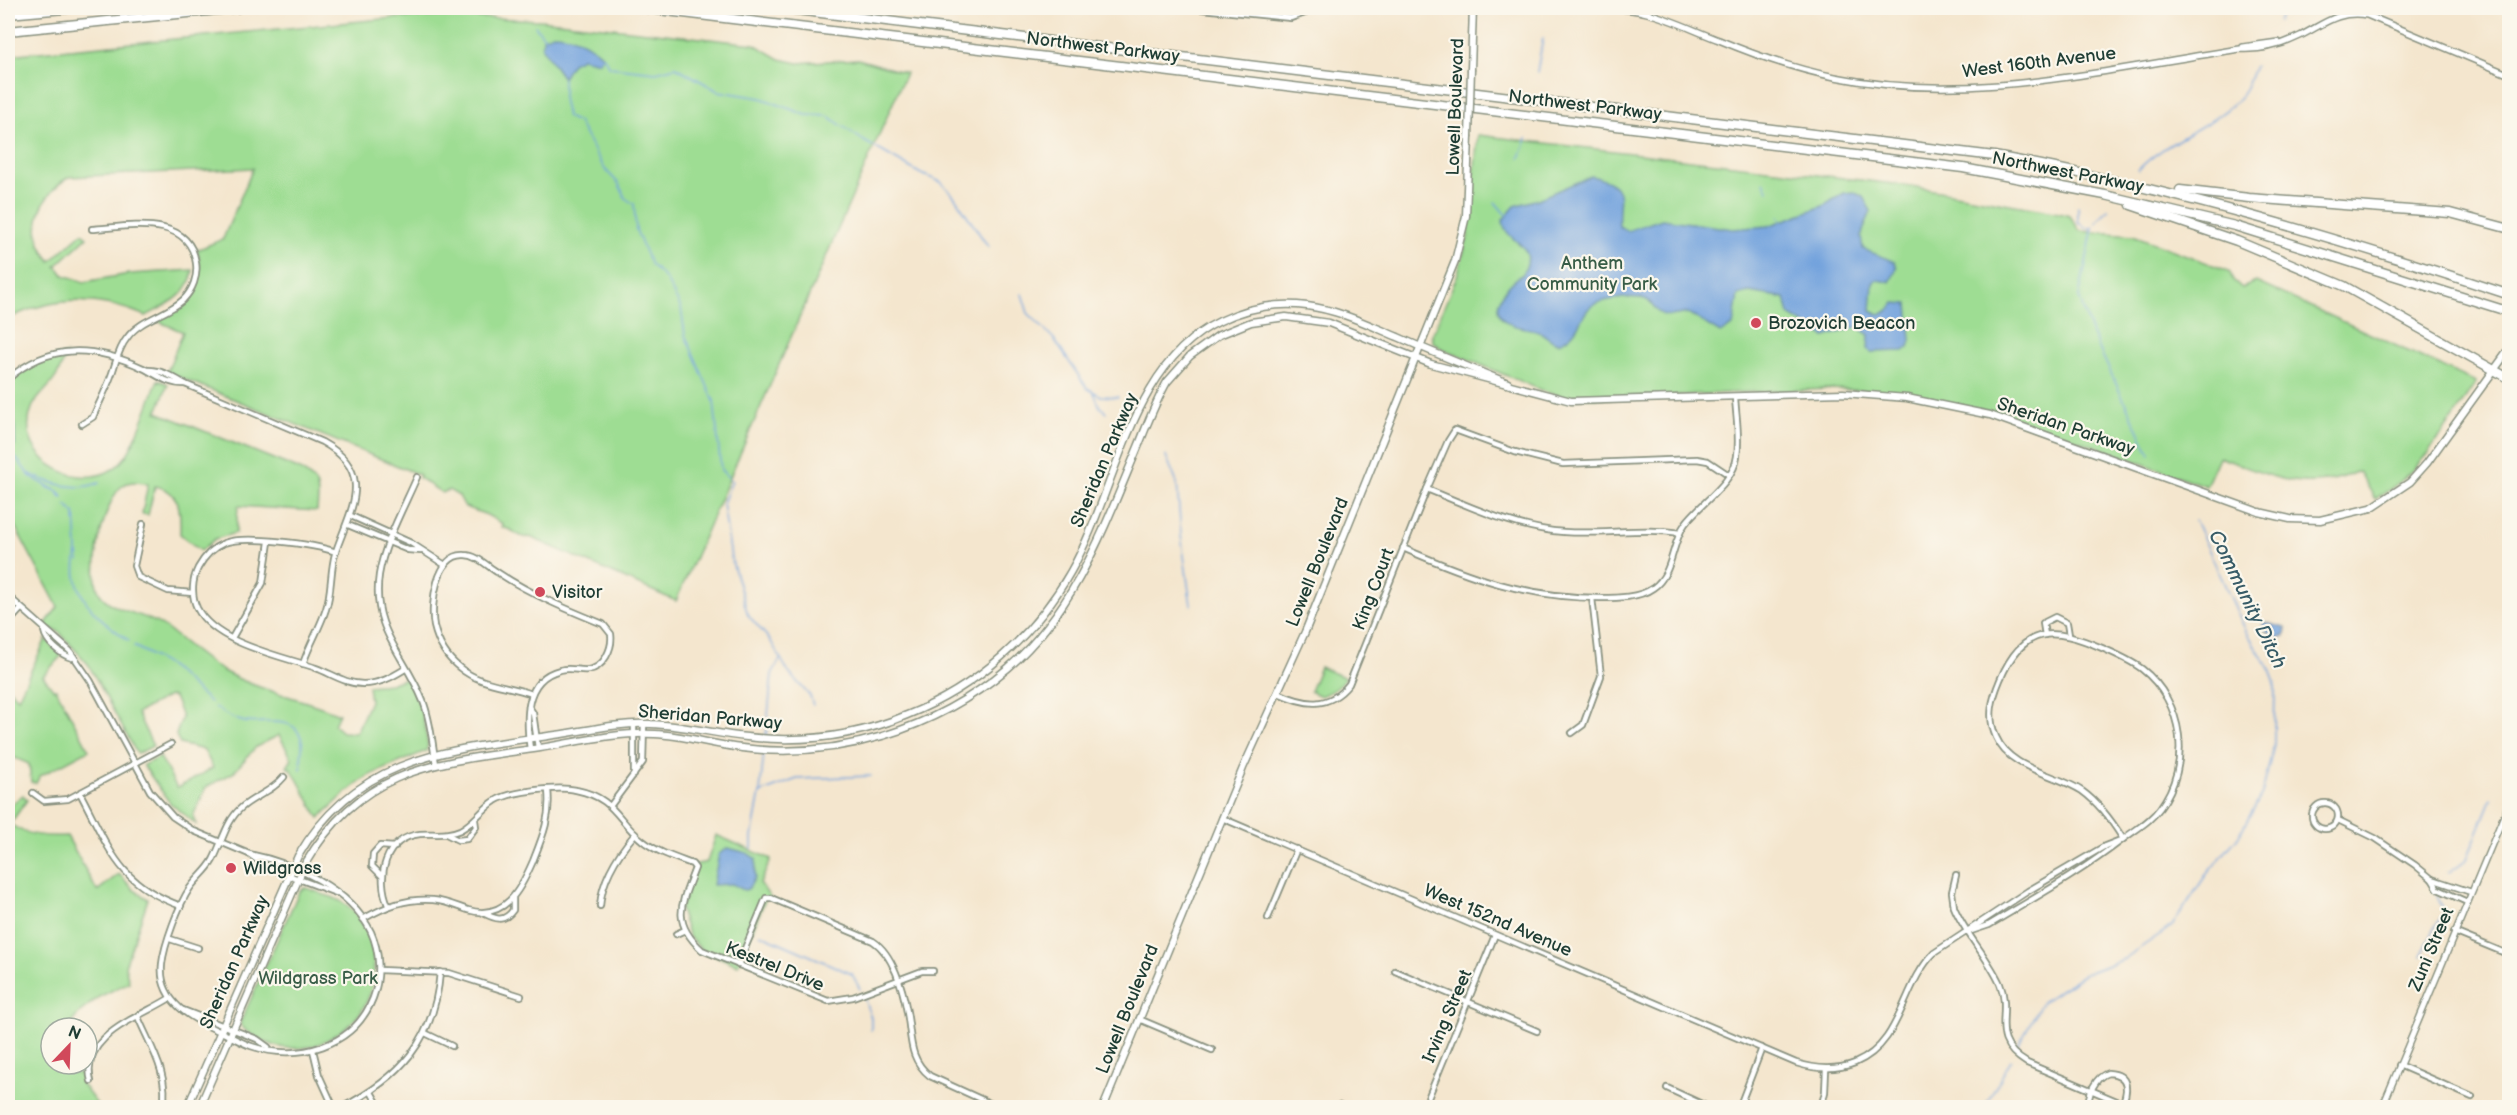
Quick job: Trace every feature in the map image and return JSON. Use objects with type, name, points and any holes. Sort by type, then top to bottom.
[{"type":"highway","points":[[8,14],[75,8]]},
{"type":"highway","points":[[8,31],[238,8]]},
{"type":"highway","name":"Northwest Parkway","points":[[642,8],[1963,168],[2084,190],[2278,238],[2510,312]]},
{"type":"highway","name":"Northwest Parkway","points":[[780,8],[1933,147],[2048,166],[2139,185],[2301,228],[2510,295]]},
{"type":"highway","points":[[2139,185],[2249,198],[2451,213],[2510,229]]},
{"type":"highway","points":[[2084,190],[2291,261],[2375,302],[2510,379]]},
{"type":"main road","name":"Lowell Boulevard","points":[[1102,1107],[1222,818],[1338,551],[1461,241],[1467,200],[1473,8]]},
{"type":"main road","name":"Sheridan Parkway","points":[[187,1107],[291,868],[317,827],[356,790],[395,767],[435,754],[634,724],[745,737],[791,739],[853,732],[907,716],[964,685],[1019,640],[1044,612],[1073,568],[1153,383],[1177,351],[1202,331],[1226,318],[1252,309],[1299,305],[1345,315],[1531,392]]},
{"type":"main road","name":"Sheridan Parkway","points":[[199,1107],[297,879],[324,834],[358,800],[394,778],[436,764],[635,734],[742,748],[794,751],[858,743],[925,720],[979,690],[1028,648],[1062,608],[1090,562],[1163,390],[1184,362],[1211,340],[1234,328],[1260,320],[1304,318],[1338,326],[1415,358],[1531,392],[1585,402],[1852,394],[1947,404],[2007,420],[2268,515],[2290,519],[2320,520],[2371,508],[2410,482],[2427,463],[2510,348]]},
{"type":"street","points":[[1192,8],[1291,18],[1319,8]]},
{"type":"street","name":"West 160th Avenue","points":[[1565,8],[1618,9],[1647,13],[1787,65],[1836,78],[1901,86],[1968,88],[2013,84],[2240,49],[2265,42],[2283,42],[2303,34],[2326,20],[2354,13],[2367,15],[2510,75]]},
{"type":"street","points":[[82,424],[93,417],[130,333],[179,303],[189,293],[196,275],[196,261],[187,242],[169,229],[154,226],[92,229]]},
{"type":"street","points":[[8,379],[32,362],[60,352],[83,350],[118,356],[165,381],[185,384],[321,442],[335,451],[353,477],[355,495],[351,516],[336,552],[326,609],[303,664]]},
{"type":"street","points":[[1403,548],[1475,578],[1509,589],[1548,596],[1625,597],[1653,589],[1663,579],[1680,533],[1692,515],[1729,474],[1737,458],[1735,397]]},
{"type":"street","name":"King Court","points":[[1278,693],[1309,704],[1321,704],[1340,695],[1354,675],[1403,548],[1448,441],[1455,430],[1515,452],[1563,464],[1697,459],[1708,461],[1729,474]]},
{"type":"street","points":[[417,477],[391,538],[379,576],[379,611],[386,633],[423,701],[436,764]]},
{"type":"street","points":[[1428,489],[1527,526],[1571,532],[1657,529],[1680,533]]},
{"type":"street","points":[[351,516],[445,565]]},
{"type":"street","points":[[143,524],[132,571],[142,580],[168,591],[193,593]]},
{"type":"street","points":[[348,525],[411,543],[421,551]]},
{"type":"street","points":[[336,552],[307,545],[237,540],[217,547],[206,556],[196,573],[193,593],[197,607],[205,619],[232,638],[267,654],[303,664],[346,681],[363,684],[381,681],[405,669]]},
{"type":"street","points":[[232,638],[263,583],[269,542]]},
{"type":"street","points":[[530,749],[526,713],[532,694],[540,682],[553,672],[567,669],[586,670],[599,666],[611,643],[610,630],[603,624],[527,590],[474,557],[456,556],[445,565],[437,587],[433,614],[438,639],[447,654],[460,668],[474,678],[532,694]]},
{"type":"street","points":[[8,596],[44,631],[59,640],[90,680],[150,790],[165,809],[183,824],[221,842],[249,854],[268,858],[325,883],[363,919],[374,940],[379,970],[372,1001],[360,1020],[339,1039],[313,1050],[294,1052],[252,1047],[197,1022],[170,998],[162,975],[163,960],[188,890],[213,861],[221,842],[231,821],[241,808],[276,787],[284,777]]},
{"type":"street","points":[[1572,733],[1583,725],[1601,676],[1592,598]]},
{"type":"street","points":[[8,623],[21,609]]},
{"type":"street","points":[[2045,635],[2043,623],[2055,617],[2067,623],[2069,635]]},
{"type":"street","points":[[1969,932],[1989,925],[2106,854],[2154,816],[2172,788],[2180,752],[2176,719],[2162,691],[2142,669],[2123,657],[2069,635],[2045,635],[2020,647],[2005,668],[1992,704],[1991,721],[1996,737],[2016,760],[2070,784],[2090,797],[2106,814],[2123,839]]},
{"type":"street","points":[[529,707],[533,713],[538,748]]},
{"type":"street","points":[[634,724],[634,774]]},
{"type":"street","points":[[611,805],[643,762],[644,724]]},
{"type":"street","points":[[33,793],[45,801],[53,802],[80,793],[171,744]]},
{"type":"street","points":[[483,912],[494,911],[513,898],[521,888],[547,825],[550,810],[548,790]]},
{"type":"street","points":[[388,905],[381,887],[387,855],[409,837],[420,834],[446,834],[464,828],[503,797],[548,790],[576,790],[611,805],[635,834],[655,849],[692,864],[695,868],[682,901],[681,918],[685,930],[675,934]]},
{"type":"street","points":[[80,793],[127,875],[150,893],[181,906]]},
{"type":"street","name":"Zuni Street","points":[[2382,1107],[2510,801]]},
{"type":"street","points":[[2329,803],[2336,808],[2338,820],[2328,829],[2319,828],[2313,822],[2312,813],[2316,805],[2329,803]]},
{"type":"street","name":"West 152nd Avenue","points":[[1222,818],[1796,1063],[1826,1069]]},
{"type":"street","points":[[446,834],[458,840],[467,839],[476,827],[475,820]]},
{"type":"street","points":[[2338,820],[2375,838],[2432,879],[2471,892]]},
{"type":"street","points":[[600,906],[601,896],[614,863],[635,834]]},
{"type":"street","points":[[1821,1107],[1825,1092],[1826,1069],[1852,1064],[1877,1050],[1893,1030],[1928,958],[2028,891],[2105,846],[2123,839]]},
{"type":"street","points":[[382,876],[372,866],[372,854],[380,846],[386,844],[395,847]]},
{"type":"street","points":[[1268,918],[1297,849]]},
{"type":"street","points":[[249,854],[267,867],[336,893]]},
{"type":"street","points":[[2070,866],[2074,874]]},
{"type":"street","points":[[1956,875],[1952,900],[1956,913],[2000,985],[2003,1033],[2013,1053],[2027,1063],[2122,1106],[2133,1107]]},
{"type":"street","points":[[2432,879],[2438,889],[2467,902]]},
{"type":"street","points":[[2028,891],[2032,899]]},
{"type":"street","points":[[363,919],[388,905],[413,900],[434,900],[483,912],[495,919],[505,918],[513,910],[513,898]]},
{"type":"street","points":[[738,965],[766,898],[771,898],[873,941],[885,952],[897,980],[908,1013],[910,1047],[921,1069],[930,1076],[1000,1107]]},
{"type":"street","name":"Kestrel Drive","points":[[685,930],[702,950],[828,1001],[853,998],[922,971],[933,971]]},
{"type":"street","points":[[2454,932],[2510,955]]},
{"type":"street","name":"Irving Street","points":[[1424,1107],[1495,935]]},
{"type":"street","points":[[170,939],[198,948]]},
{"type":"street","points":[[379,970],[440,972],[464,976],[521,996]]},
{"type":"street","points":[[1395,971],[1537,1031]]},
{"type":"street","points":[[340,1107],[371,1092],[402,1066],[425,1033],[435,1008],[440,972]]},
{"type":"street","points":[[91,1081],[90,1064],[102,1040],[114,1028],[170,998]]},
{"type":"street","points":[[180,1008],[257,1039],[270,1049]]},
{"type":"street","points":[[138,1017],[162,1074],[165,1091],[163,1107]]},
{"type":"street","points":[[1140,1019],[1212,1050]]},
{"type":"street","points":[[425,1033],[452,1046]]},
{"type":"street","points":[[1739,1107],[1762,1048]]},
{"type":"street","points":[[313,1050],[323,1085],[333,1107]]},
{"type":"street","points":[[2399,1065],[2472,1097]]},
{"type":"street","points":[[2088,1107],[2092,1091],[2100,1077],[2109,1073],[2117,1074],[2125,1080],[2127,1089],[2122,1106]]},
{"type":"street","points":[[1667,1088],[1710,1107]]},
{"type":"street","points":[[371,1092],[380,1107]]},
{"type":"street","points":[[1340,1105],[1346,1107]]},
{"type":"green space","points":[[444,16],[540,20],[754,44],[780,59],[798,63],[858,59],[906,73],[676,601],[530,537],[523,537],[509,529],[502,528],[503,524],[465,507],[459,496],[449,490],[442,493],[419,478],[420,475],[167,372],[183,332],[155,320],[176,307],[191,293],[199,274],[200,263],[197,250],[223,239],[253,168],[69,177],[50,194],[43,204],[37,227],[43,250],[51,261],[82,233],[87,237],[56,266],[64,275],[84,282],[129,274],[193,270],[191,279],[176,299],[146,316],[111,305],[77,301],[42,306],[8,319],[8,55],[393,18]]},
{"type":"green space","name":"Anthem Community Park","points":[[1478,135],[1911,186],[2054,212],[2070,216],[2080,231],[2133,235],[2229,271],[2233,280],[2242,288],[2256,282],[2476,382],[2433,447],[2407,476],[2375,499],[2359,471],[2322,482],[2305,482],[2272,476],[2219,457],[2206,486],[2004,414],[1895,392],[1830,389],[1606,398],[1570,397],[1548,393],[1441,348],[1433,342],[1432,335],[1457,276],[1468,237]]},
{"type":"green space","points":[[66,354],[60,370],[32,408],[29,428],[33,445],[44,459],[59,470],[77,476],[95,476],[112,469],[130,449],[158,380],[168,384],[157,412],[298,469],[311,477],[318,490],[317,511],[238,506],[236,533],[215,539],[201,551],[180,534],[178,503],[170,492],[155,486],[148,515],[142,514],[148,484],[135,482],[125,484],[115,494],[109,506],[99,538],[95,571],[100,594],[112,605],[161,625],[223,671],[266,689],[339,714],[334,725],[342,732],[356,733],[370,701],[368,686],[390,684],[406,678],[421,707],[428,745],[426,751],[368,776],[319,818],[292,770],[287,767],[292,759],[279,735],[256,747],[233,773],[206,787],[193,816],[196,824],[170,803],[143,765],[160,757],[177,788],[213,768],[204,750],[180,744],[176,735],[182,717],[174,697],[169,696],[137,713],[153,746],[137,754],[88,664],[59,632],[44,626],[58,607],[8,513],[8,383],[36,363]]},
{"type":"green space","points":[[46,639],[62,655],[43,676],[53,689],[56,689],[89,750],[40,776],[36,783],[31,782],[29,764],[8,755],[8,688],[18,698]]},
{"type":"green space","points":[[1320,667],[1346,678],[1334,690],[1321,696],[1310,691]]},
{"type":"green space","points":[[23,795],[27,800],[10,824],[37,835],[67,836],[97,891],[119,874],[134,890],[148,899],[125,966],[129,982],[99,997],[77,1016],[39,1016],[39,1076],[82,1076],[81,1083],[99,1107],[8,1107],[8,807]]},
{"type":"green space","points":[[716,835],[771,859],[760,884],[771,898],[766,898],[738,965],[702,950],[689,937],[680,910],[695,868],[693,865],[707,862]]},
{"type":"green space","name":"Wildgrass Park","points":[[304,888],[342,902],[355,913],[365,928],[371,944],[374,962],[373,980],[369,997],[361,1012],[348,1026],[316,1045],[304,1048],[285,1048],[259,1039],[245,1030],[240,1023],[299,892]]},
{"type":"water","points":[[553,34],[580,40],[603,56],[599,62],[582,58],[572,63],[563,78],[542,48],[543,38]]},
{"type":"water","points":[[1591,176],[1612,184],[1617,189],[1620,201],[1619,226],[1627,231],[1662,219],[1733,229],[1768,226],[1823,206],[1844,193],[1854,192],[1863,197],[1871,211],[1861,236],[1863,249],[1895,262],[1897,268],[1890,282],[1876,280],[1873,283],[1871,311],[1881,313],[1890,309],[1895,303],[1908,304],[1911,340],[1909,347],[1904,351],[1871,352],[1868,349],[1869,335],[1857,327],[1825,337],[1789,315],[1785,298],[1749,292],[1738,295],[1733,326],[1720,333],[1688,313],[1664,315],[1647,300],[1637,298],[1611,300],[1593,305],[1572,334],[1558,343],[1538,331],[1511,324],[1501,317],[1498,310],[1499,303],[1506,289],[1523,274],[1527,255],[1525,249],[1509,235],[1503,220],[1515,206],[1538,199]]},
{"type":"water","points":[[11,402],[14,406],[15,444],[8,454],[8,404]]},
{"type":"water","points":[[2263,622],[2286,628],[2285,636],[2276,638],[2263,629]]},
{"type":"water","points":[[728,848],[747,853],[756,859],[755,878],[748,889],[744,890],[732,884],[713,885],[719,854]]},
{"type":"waterway","name":"Community Ditch","points":[[2278,21],[2285,8]]},
{"type":"waterway","points":[[535,26],[545,38]]},
{"type":"waterway","points":[[1537,72],[1543,38]]},
{"type":"waterway","points":[[8,49],[8,58]]},
{"type":"waterway","points":[[603,56],[610,67],[656,72],[676,67],[718,91],[761,98],[806,115],[828,116],[864,141],[921,174],[941,182],[954,196],[989,248]]},
{"type":"waterway","name":"Community Ditch","points":[[2138,170],[2163,149],[2206,124],[2231,106],[2243,93],[2255,66]]},
{"type":"waterway","points":[[563,78],[563,98],[567,117],[578,122],[604,168],[619,184],[625,198],[634,204],[636,230],[642,245],[651,265],[666,279],[681,308],[685,335],[714,401],[721,470],[732,481],[723,503],[731,558],[748,615],[770,640],[789,673],[810,696],[813,705]]},
{"type":"waterway","points":[[1520,158],[1527,138]]},
{"type":"waterway","points":[[1764,182],[1768,190]]},
{"type":"waterway","points":[[1495,202],[1506,215]]},
{"type":"waterway","points":[[2078,207],[2078,221],[2086,228],[2093,228]]},
{"type":"waterway","name":"Community Ditch","points":[[2096,223],[2108,209]]},
{"type":"waterway","points":[[1779,216],[1782,222]]},
{"type":"waterway","name":"Community Ditch","points":[[2093,227],[2079,297],[2092,334],[2150,454]]},
{"type":"waterway","points":[[1022,294],[1028,313],[1054,339],[1087,388],[1101,396],[1118,397]]},
{"type":"waterway","points":[[1094,393],[1100,407],[1106,412]]},
{"type":"waterway","points":[[9,449],[30,476],[58,492],[62,498]]},
{"type":"waterway","points":[[1166,456],[1177,483],[1181,535],[1191,605]]},
{"type":"waterway","points":[[26,472],[62,485],[81,487],[99,483]]},
{"type":"waterway","points":[[47,487],[58,491],[63,497]]},
{"type":"waterway","points":[[66,505],[75,514],[77,548]]},
{"type":"waterway","name":"Community Ditch","points":[[2017,1047],[2042,1002],[2085,974],[2124,959],[2172,926],[2206,875],[2238,837],[2262,794],[2274,744],[2275,683],[2270,670],[2246,631],[2195,520]]},
{"type":"waterway","points":[[77,548],[75,573],[83,597],[96,614],[129,641]]},
{"type":"waterway","points":[[78,553],[79,561]]},
{"type":"waterway","points":[[134,646],[171,667],[210,702]]},
{"type":"waterway","points":[[766,736],[772,674],[780,659]]},
{"type":"waterway","points":[[215,707],[241,721],[278,722],[293,727],[299,732],[302,741],[301,769]]},
{"type":"waterway","points":[[760,792],[764,752]]},
{"type":"waterway","points":[[752,849],[760,793],[797,779],[871,776]]},
{"type":"waterway","points":[[2448,873],[2467,859],[2491,799]]},
{"type":"waterway","points":[[2421,956],[2444,911],[2437,896]]},
{"type":"waterway","points":[[760,934],[852,974],[860,989]]},
{"type":"waterway","points":[[864,998],[871,1018],[871,1030]]},
{"type":"waterway","name":"Community Ditch","points":[[1984,1108],[2011,1060]]},
{"type":"place","name":"Brozovich Beacon","points":[[1756,323]]},
{"type":"place","name":"Visitor","points":[[540,592]]},
{"type":"place","name":"Wildgrass","points":[[231,868]]}]
